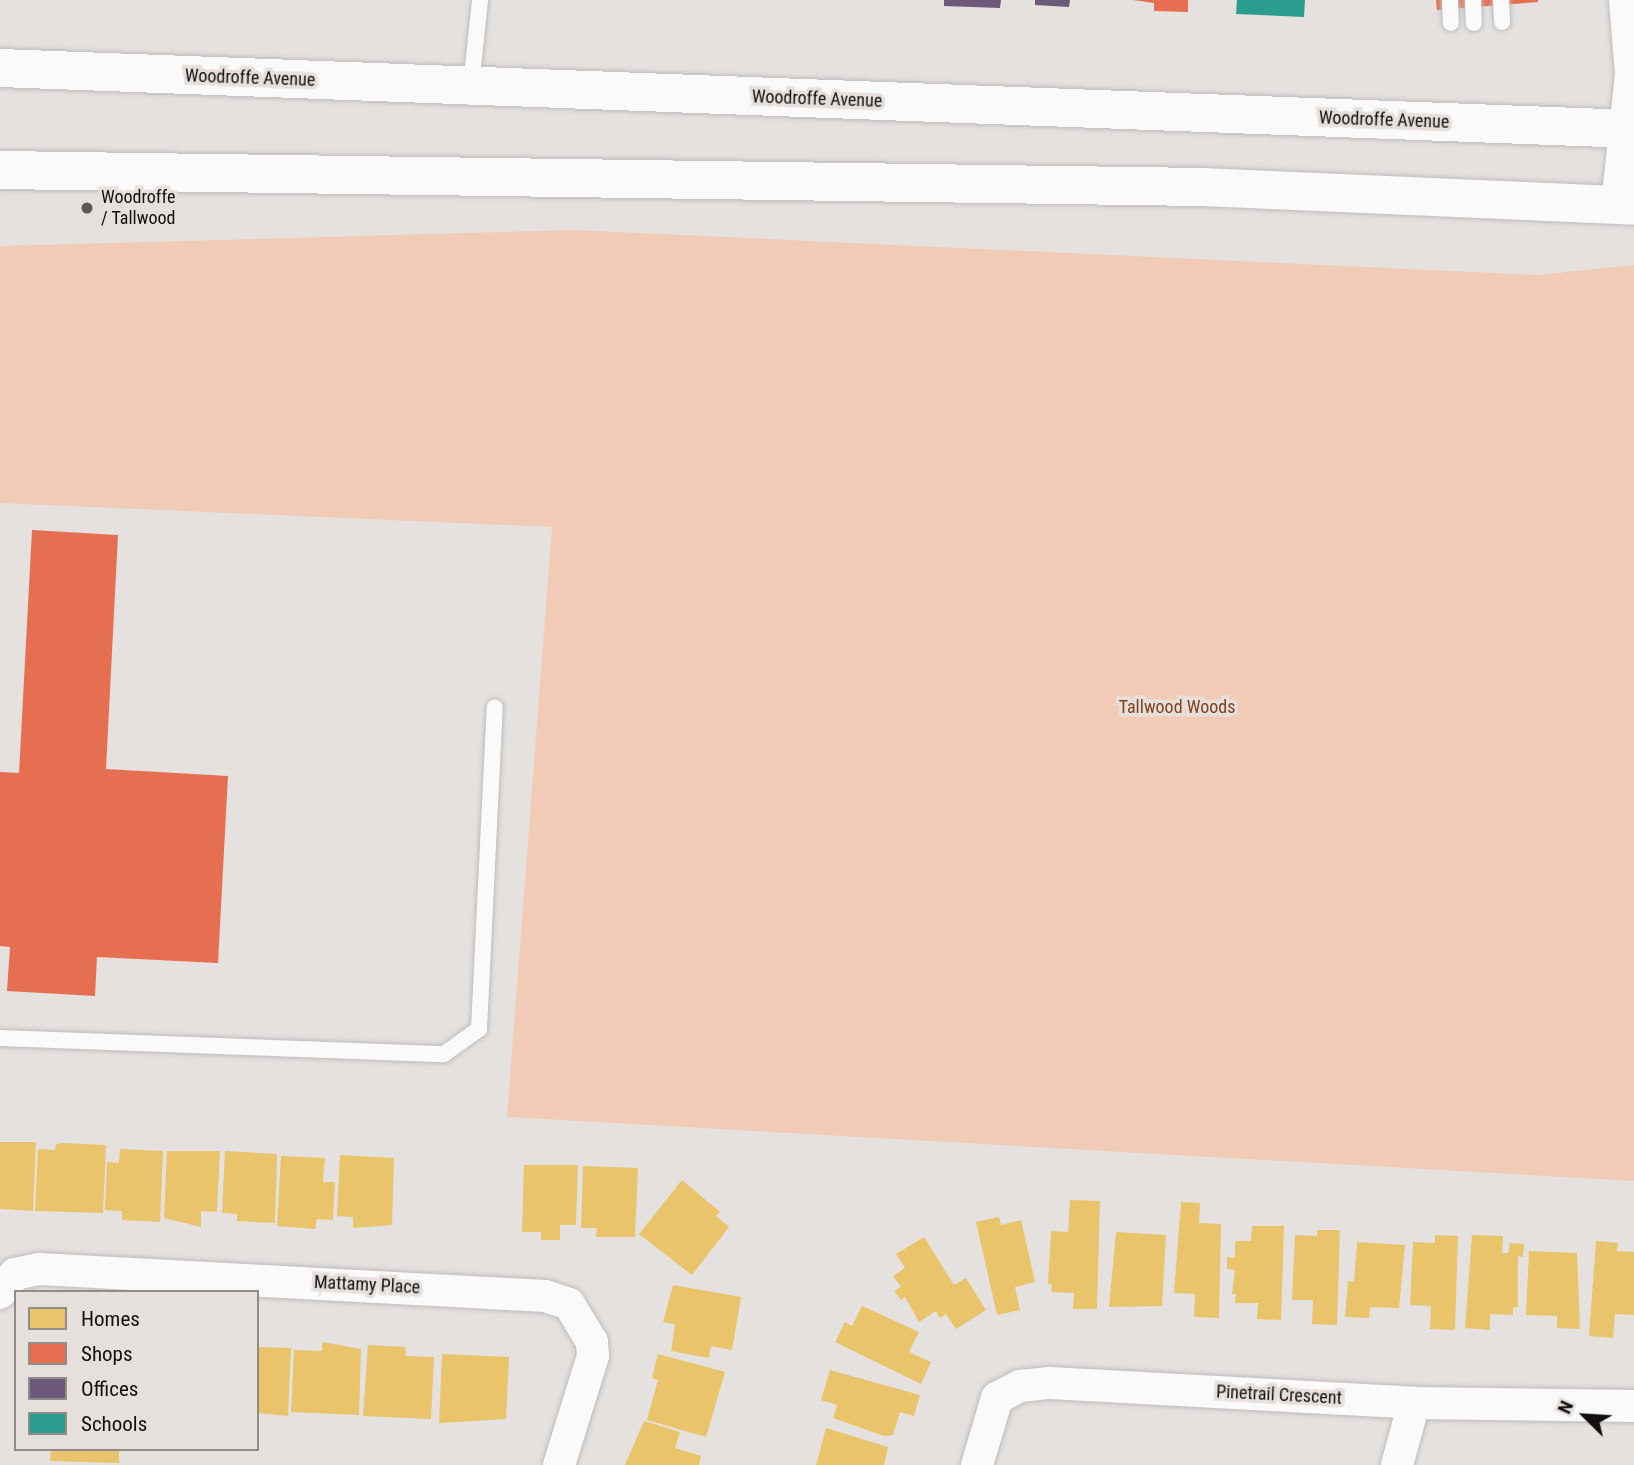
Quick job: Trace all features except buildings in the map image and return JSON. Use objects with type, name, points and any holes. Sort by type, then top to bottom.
[{"type":"main road","name":"Woodroffe Avenue","points":[[0,68],[1630,129]]},
{"type":"main road","points":[[0,170],[1190,187],[1625,206]]},
{"type":"street","points":[[1625,0],[1631,75],[1625,206]]},
{"type":"street","name":"Mattamy Place","points":[[0,1293],[15,1274],[39,1269],[545,1296],[569,1304],[592,1342],[593,1356],[559,1465]]},
{"type":"street","name":"Pinetrail Crescent","points":[[976,1465],[997,1398],[1020,1386],[1050,1382],[1415,1403],[1634,1406]]},
{"type":"street","points":[[1397,1465],[1415,1403]]},
{"type":"lane","points":[[471,86],[480,0]]},
{"type":"lane","points":[[1450,0],[1451,23]]},
{"type":"lane","points":[[1473,0],[1474,23]]},
{"type":"lane","points":[[1501,0],[1502,22]]},
{"type":"lane","points":[[0,1038],[444,1054],[479,1029],[495,707]]},
{"type":"green space","name":"Tallwood Woods","points":[[575,230],[1538,275],[1634,265],[1634,1181],[507,1117],[552,527],[0,503],[0,246]]},
{"type":"place","name":"Woodroffe / Tallwood","points":[[87,208]]}]
